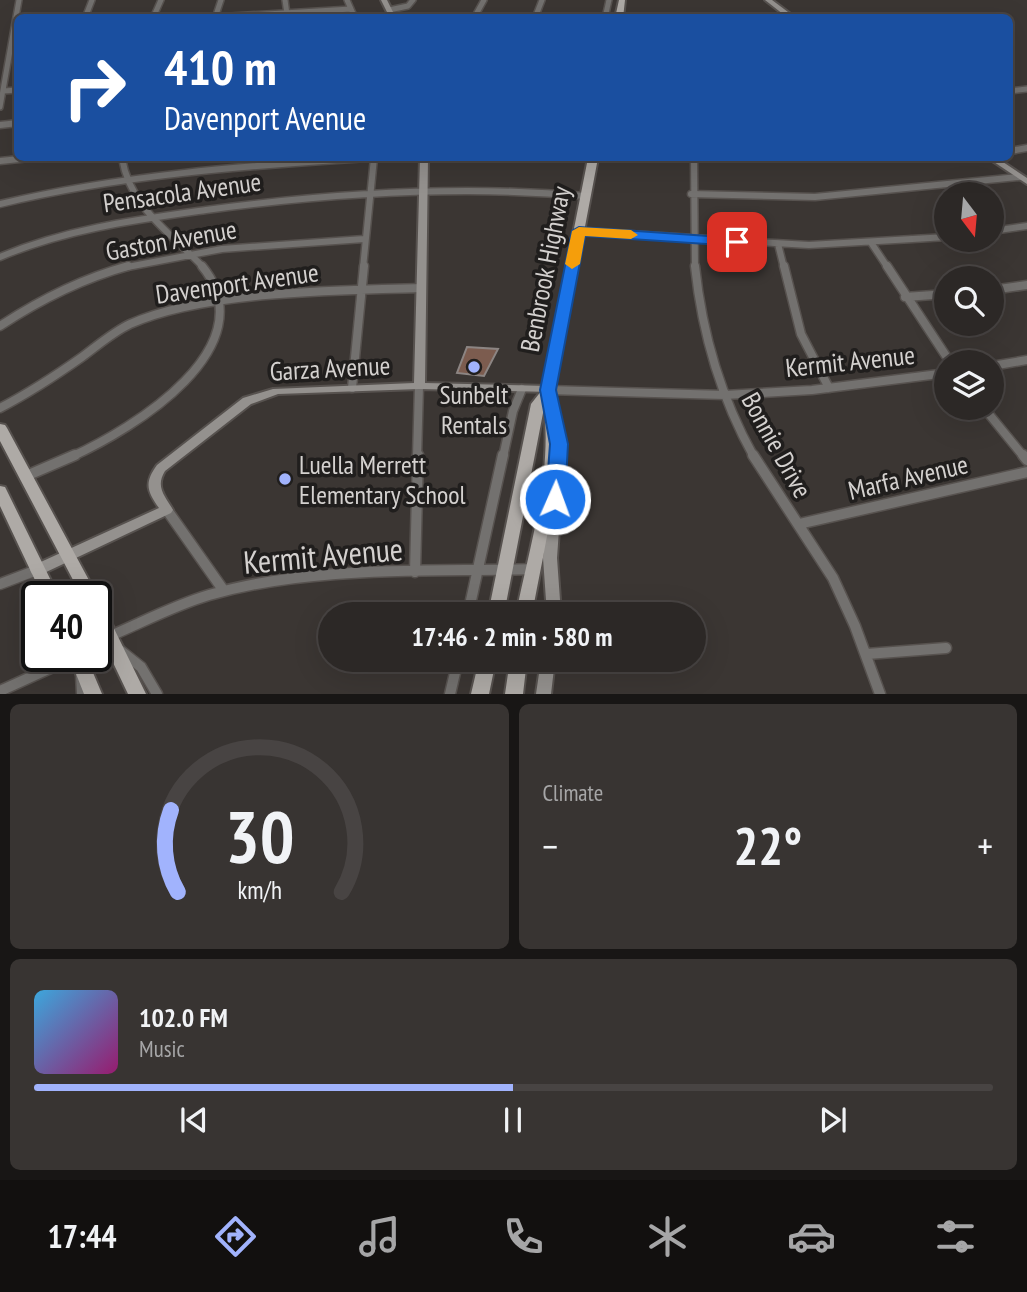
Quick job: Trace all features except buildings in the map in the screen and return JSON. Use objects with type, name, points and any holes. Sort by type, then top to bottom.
[{"type":"main road","name":"Benbrook Highway","points":[[526,602],[547,488],[553,419],[548,390],[592,161]]},
{"type":"main road","name":"Benbrook Highway","points":[[498,602],[538,404],[548,390]]},
{"type":"main road","points":[[0,428],[82,581]]},
{"type":"main road","points":[[0,491],[43,581]]},
{"type":"main road","points":[[112,641],[137,694]]},
{"type":"main road","points":[[84,672],[93,694]]},
{"type":"main road","points":[[481,694],[485,672]]},
{"type":"main road","points":[[514,694],[517,672]]},
{"type":"street","points":[[347,0],[353,14]]},
{"type":"street","points":[[384,0],[391,14]]},
{"type":"street","points":[[389,10],[408,6],[413,0]]},
{"type":"street","points":[[768,0],[787,14]]},
{"type":"street","points":[[298,14],[351,9]]},
{"type":"street","points":[[0,107],[14,36]]},
{"type":"street","points":[[10,65],[14,64]]},
{"type":"street","points":[[26,477],[96,446],[143,418],[171,395],[208,348],[218,325],[220,293],[209,272],[135,199],[126,181],[122,161]]},
{"type":"street","points":[[0,204],[58,190],[283,161]]},
{"type":"street","points":[[352,388],[364,239],[374,161]]},
{"type":"street","points":[[415,572],[424,161]]},
{"type":"street","name":"Bonnie Drive","points":[[694,161],[691,194],[699,307],[725,395],[749,449],[842,594],[880,694]]},
{"type":"street","points":[[996,161],[1023,179]]},
{"type":"street","points":[[691,194],[750,198],[846,197],[1023,179]]},
{"type":"street","name":"Pensacola Avenue","points":[[0,257],[62,234],[153,217],[296,198],[491,191],[586,196]]},
{"type":"street","points":[[1004,229],[1027,226]]},
{"type":"street","points":[[579,231],[778,244],[872,243],[934,238]]},
{"type":"street","name":"Gaston Avenue","points":[[0,326],[47,295],[81,280],[121,268],[191,255],[292,243],[364,239]]},
{"type":"street","points":[[872,243],[942,350]]},
{"type":"street","points":[[778,244],[801,334],[830,388]]},
{"type":"street","points":[[1004,288],[1027,285]]},
{"type":"street","name":"Davenport Avenue","points":[[0,408],[39,387],[128,325],[169,311],[220,302],[360,289],[421,288]]},
{"type":"street","points":[[905,297],[934,296]]},
{"type":"street","points":[[1004,364],[1027,360]]},
{"type":"street","name":"Kermit Avenue","points":[[548,390],[725,395],[830,388],[934,375]]},
{"type":"street","name":"Garza Avenue","points":[[167,510],[154,491],[154,477],[160,468],[247,401],[276,391],[419,386],[548,390]]},
{"type":"street","name":"Benbrook Highway","points":[[471,602],[513,411],[522,389]]},
{"type":"street","name":"Benbrook Highway","points":[[553,419],[559,444],[550,569],[553,602]]},
{"type":"street","points":[[994,420],[1027,460]]},
{"type":"street","name":"Marfa Avenue","points":[[799,524],[1027,472]]},
{"type":"street","points":[[0,584],[69,557],[167,510],[224,591]]},
{"type":"street","name":"Kermit Avenue","points":[[112,641],[191,601],[224,591],[282,581],[415,572],[550,569]]},
{"type":"street","points":[[112,641],[141,667],[158,694]]},
{"type":"street","points":[[867,654],[946,648]]},
{"type":"street","points":[[0,691],[46,672]]},
{"type":"street","points":[[79,672],[82,694]]},
{"type":"street","points":[[450,694],[455,672]]},
{"type":"street","points":[[543,694],[546,672]]},
{"type":"slow traffic","points":[[572,264],[579,231],[631,235]]},
{"type":"place","name":"Sunbelt Rentals","points":[[474,367]]},
{"type":"place","name":"Luella Merrett Elementary School","points":[[285,479]]},
{"type":"route","points":[[555,499],[559,444],[548,390],[579,231],[737,242]]}]
